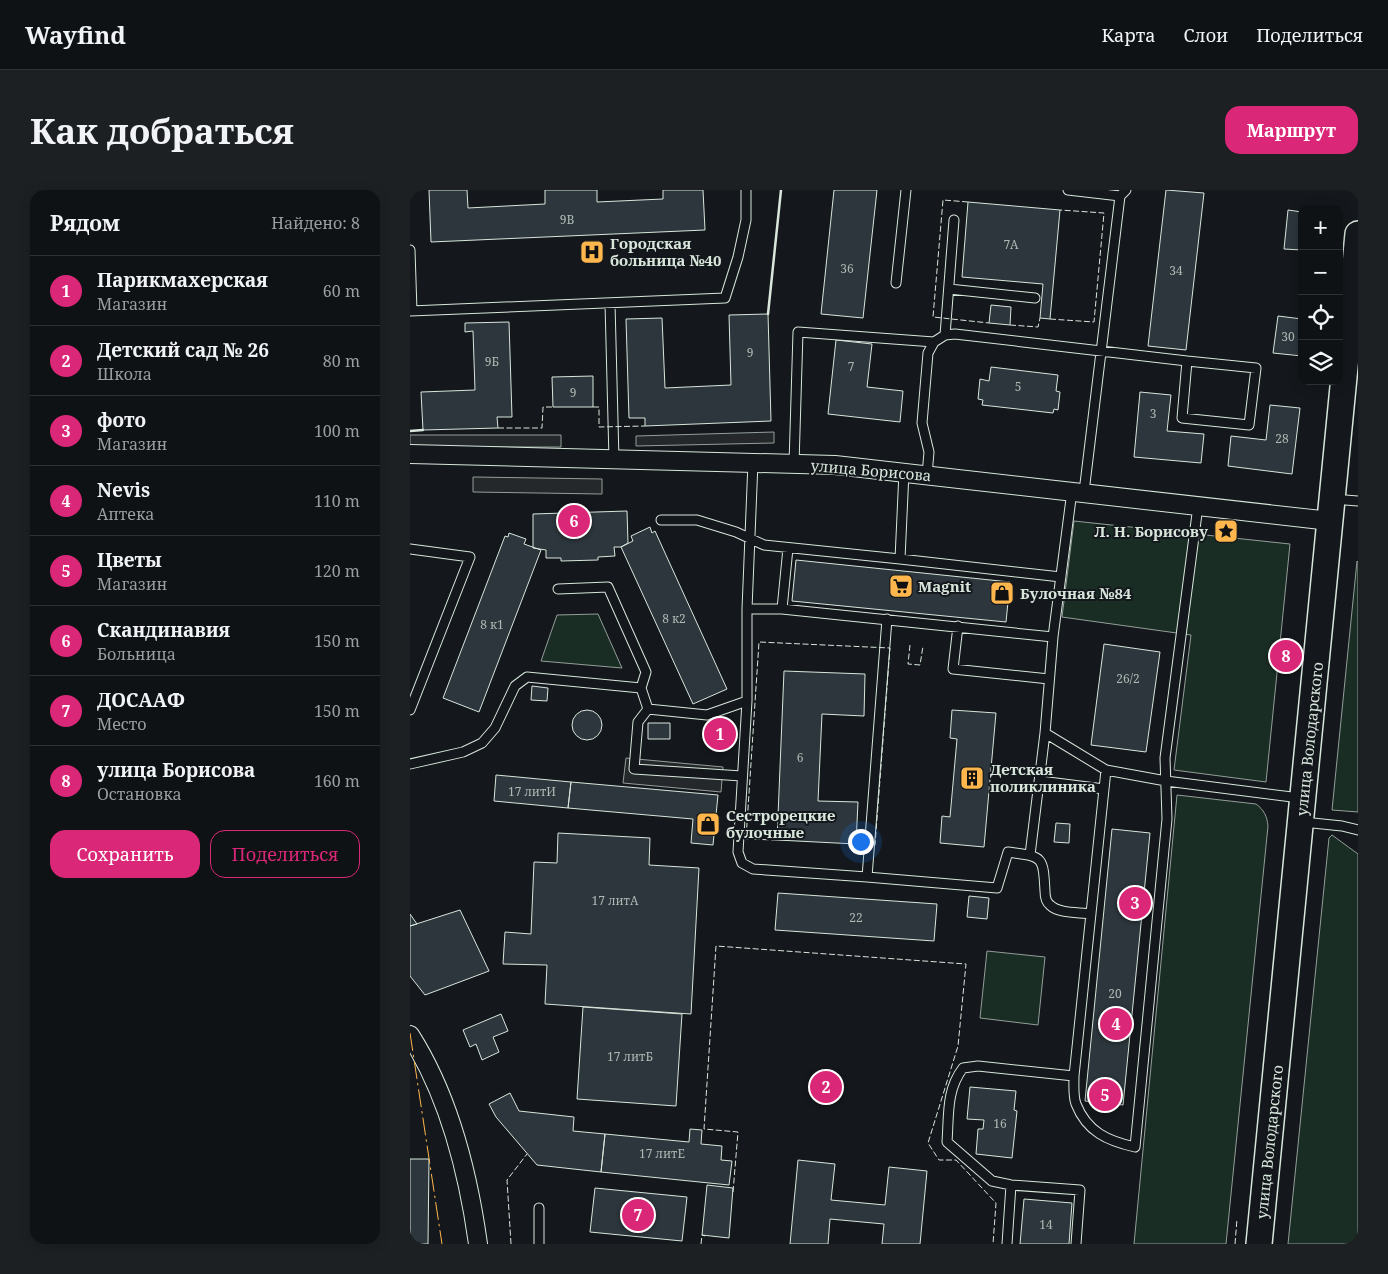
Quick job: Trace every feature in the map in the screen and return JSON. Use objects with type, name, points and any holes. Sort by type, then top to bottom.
[{"type":"main road","name":"улица Володарского","points":[[1259,1244],[1358,234]]},
{"type":"street","name":"улица Борисова","points":[[410,454],[835,465],[1198,506],[1331,510]]},
{"type":"street","points":[[410,1035],[422,1054],[456,1138],[474,1214],[478,1244]]},
{"type":"lane","points":[[410,250],[411,311],[725,298],[746,220],[746,190]]},
{"type":"lane","points":[[896,283],[906,190]]},
{"type":"lane","points":[[1030,855],[1040,781],[1053,637],[1061,577],[1078,492],[1101,351],[1123,193],[1068,190]]},
{"type":"lane","points":[[945,336],[954,220]]},
{"type":"lane","points":[[948,289],[1036,298]]},
{"type":"lane","points":[[610,303],[614,460]]},
{"type":"lane","points":[[794,464],[798,332],[934,342]]},
{"type":"lane","points":[[926,475],[929,452],[922,423],[928,353],[934,342],[945,336],[956,334],[1187,362],[1256,368],[1250,425],[1182,418],[1187,362]]},
{"type":"lane","points":[[753,462],[747,608],[746,701],[738,852],[742,863],[753,869],[997,888],[1008,852],[1030,855],[1038,858],[1043,865],[1045,897],[1049,905],[1060,910],[1091,914]]},
{"type":"lane","points":[[900,558],[904,472]]},
{"type":"lane","points":[[1331,510],[1358,501]]},
{"type":"lane","points":[[1106,770],[1074,1076],[1076,1103],[1085,1120],[1098,1133],[1113,1142],[1134,1147],[1167,819],[1165,758],[1198,506]]},
{"type":"lane","points":[[661,520],[697,520],[736,532],[764,545],[900,558],[1061,577]]},
{"type":"lane","points":[[410,548],[470,556],[410,710]]},
{"type":"lane","points":[[782,609],[788,548]]},
{"type":"lane","points":[[558,590],[608,587],[646,672],[641,688],[648,709]]},
{"type":"lane","points":[[747,608],[782,609],[1053,637]]},
{"type":"lane","points":[[867,877],[887,619]]},
{"type":"lane","points":[[958,626],[954,669],[1049,679]]},
{"type":"lane","points":[[410,764],[463,752],[482,743],[495,728],[515,686],[527,677],[641,688]]},
{"type":"lane","points":[[648,709],[707,715],[746,701]]},
{"type":"lane","points":[[648,709],[638,722],[634,769],[742,776]]},
{"type":"lane","points":[[1045,733],[1106,770],[1302,810],[1342,826],[1358,830]]},
{"type":"lane","points":[[1040,781],[1104,789]]},
{"type":"lane","points":[[1074,1076],[978,1066],[963,1068],[956,1078],[950,1094],[947,1142],[992,1181],[1012,1185],[1080,1190],[1076,1244]]},
{"type":"lane","points":[[1007,1244],[1012,1185]]},
{"type":"lane","points":[[539,1208],[539,1244]]},
{"type":"green space","points":[[1074,521],[1290,544],[1266,782],[1174,770],[1191,635],[1062,617]]},
{"type":"green space","points":[[1358,562],[1358,812],[1332,810]]},
{"type":"green space","points":[[598,614],[622,668],[541,661],[557,615]]},
{"type":"green space","points":[[1177,795],[1256,804],[1265,814],[1268,826],[1226,1244],[1134,1244]]},
{"type":"green space","points":[[1332,835],[1358,854],[1358,1244],[1288,1244],[1329,838]]},
{"type":"green space","points":[[987,951],[1045,957],[1038,1025],[980,1018]]},
{"type":"shaded area","points":[[774,432],[774,443],[636,446],[636,436]]},
{"type":"shaded area","points":[[410,435],[561,435],[561,447],[410,447]]},
{"type":"shaded area","points":[[473,477],[602,479],[602,494],[473,492]]},
{"type":"shaded area","points":[[626,758],[723,767],[721,792],[623,783]]},
{"type":"building","points":[[429,190],[467,190],[468,208],[545,204],[545,190],[597,190],[597,202],[663,199],[663,190],[703,190],[705,230],[431,242]]},
{"type":"building","points":[[834,190],[877,190],[863,318],[821,314]]},
{"type":"building","points":[[1166,190],[1204,193],[1186,350],[1148,346]]},
{"type":"building","points":[[968,202],[1060,210],[1050,319],[1040,318],[1043,284],[962,277]]},
{"type":"building","points":[[1288,210],[1298,211],[1298,250],[1284,249]]},
{"type":"building","points":[[991,305],[1011,307],[1010,325],[989,323]]},
{"type":"building","points":[[768,314],[771,421],[645,426],[645,418],[629,418],[626,319],[662,318],[665,388],[731,385],[729,315]]},
{"type":"building","points":[[1278,316],[1298,318],[1298,356],[1273,353]]},
{"type":"building","points":[[509,322],[512,417],[497,417],[498,428],[423,430],[421,392],[475,390],[473,331],[465,332],[465,323]]},
{"type":"building","points":[[836,340],[872,344],[867,387],[903,391],[900,422],[828,414]]},
{"type":"building","points":[[991,367],[1058,375],[1056,391],[1060,392],[1058,410],[1054,409],[1053,413],[982,405],[983,400],[978,399],[980,379],[989,381]]},
{"type":"building","points":[[593,376],[593,407],[553,407],[552,377]]},
{"type":"building","points":[[1140,392],[1171,395],[1167,431],[1204,434],[1201,463],[1134,457]]},
{"type":"building","points":[[1270,405],[1300,408],[1292,474],[1228,466],[1231,436],[1266,440]]},
{"type":"building","points":[[627,511],[628,543],[621,547],[614,547],[615,556],[598,557],[598,560],[561,561],[561,558],[546,558],[546,550],[533,548],[533,514]]},
{"type":"building","points":[[650,527],[652,533],[655,531],[727,689],[693,704],[621,547],[633,541],[631,536]]},
{"type":"building","points":[[509,533],[526,539],[524,544],[541,550],[479,712],[443,698],[505,536],[508,537]]},
{"type":"building","points":[[796,560],[1010,582],[1006,622],[792,601]]},
{"type":"building","points":[[1104,644],[1160,652],[1146,752],[1091,745]]},
{"type":"building","points":[[784,671],[865,674],[864,716],[822,714],[818,801],[858,802],[856,844],[777,840]]},
{"type":"building","points":[[532,686],[548,688],[547,701],[531,700]]},
{"type":"building","points":[[587,710],[598,714],[602,725],[598,736],[587,740],[576,736],[572,725],[576,714]]},
{"type":"building","name":"Детская поликлиника","points":[[952,710],[996,713],[984,847],[940,843],[942,816],[950,817],[957,739],[950,738]]},
{"type":"building","points":[[648,723],[670,723],[670,739],[648,739]]},
{"type":"building","points":[[496,775],[571,782],[568,808],[494,801]]},
{"type":"building","points":[[571,782],[718,795],[713,845],[691,843],[693,819],[568,808]]},
{"type":"building","points":[[1056,823],[1070,824],[1069,843],[1054,842]]},
{"type":"building","points":[[1112,829],[1150,833],[1123,1105],[1085,1101]]},
{"type":"building","points":[[558,833],[650,838],[649,865],[699,868],[691,1014],[545,1004],[547,965],[503,964],[505,932],[531,934],[534,862],[557,863]]},
{"type":"building","points":[[778,893],[937,904],[934,941],[775,930]]},
{"type":"building","points":[[969,896],[989,898],[987,919],[967,917]]},
{"type":"building","points":[[460,910],[489,971],[425,995],[410,976],[410,926]]},
{"type":"building","points":[[410,914],[417,924],[410,926]]},
{"type":"building","points":[[583,1007],[682,1014],[676,1106],[577,1099]]},
{"type":"building","points":[[501,1014],[508,1031],[493,1037],[499,1052],[482,1060],[476,1044],[470,1047],[463,1030]]},
{"type":"building","points":[[970,1087],[1016,1091],[1014,1110],[1017,1111],[1012,1158],[976,1154],[978,1129],[983,1129],[984,1120],[967,1119]]},
{"type":"building","points":[[510,1093],[519,1111],[574,1117],[573,1131],[605,1134],[601,1172],[537,1165],[496,1117],[489,1104]]},
{"type":"building","points":[[690,1129],[702,1130],[701,1144],[722,1146],[721,1160],[732,1161],[729,1185],[601,1172],[605,1134],[689,1142]]},
{"type":"building","points":[[410,1159],[429,1159],[428,1244],[410,1244]]},
{"type":"building","points":[[798,1160],[835,1164],[831,1200],[885,1205],[889,1167],[927,1171],[920,1244],[882,1244],[884,1224],[830,1219],[828,1244],[790,1244]]},
{"type":"building","points":[[707,1185],[733,1188],[729,1238],[702,1235]]},
{"type":"building","points":[[595,1188],[687,1197],[682,1241],[590,1232]]},
{"type":"building","points":[[1024,1199],[1072,1203],[1069,1244],[1020,1244]]},
{"type":"fence","points":[[968,202],[943,200],[933,317],[989,323]]},
{"type":"fence","points":[[1050,319],[1094,322],[1104,213],[1060,210]]},
{"type":"fence","points":[[1010,325],[1038,327],[1040,318]]},
{"type":"fence","points":[[498,428],[542,428],[543,407],[553,407]]},
{"type":"fence","points":[[593,407],[599,407],[599,427],[645,426]]},
{"type":"fence","points":[[777,840],[746,839],[759,642],[890,648],[875,845],[856,844]]},
{"type":"fence","points":[[910,645],[908,664],[920,665],[923,646]]},
{"type":"fence","points":[[733,1192],[738,1132],[704,1129],[716,946],[966,964],[958,1046],[928,1143],[939,1160],[956,1160],[996,1203],[993,1244]]},
{"type":"fence","points":[[511,1244],[507,1180],[527,1154]]},
{"type":"fence","points":[[1235,1244],[1237,1219]]},
{"type":"fence","points":[[701,1244],[702,1235],[705,1236]]},
{"type":"wall","points":[[768,314],[781,190]]},
{"type":"wall","points":[[410,431],[423,430]]},
{"type":"power","points":[[410,1033],[442,1244]]},
{"type":"place","name":"Городская больница №40","points":[[592,252]]},
{"type":"place","name":"Скандинавия","points":[[574,521]]},
{"type":"place","name":"Л. Н. Борисову","points":[[1226,531]]},
{"type":"place","name":"Magnit","points":[[901,586]]},
{"type":"place","name":"Булочная №84","points":[[1002,593]]},
{"type":"place","name":"улица Борисова","points":[[1286,656]]},
{"type":"place","name":"Парикмахерская","points":[[720,734]]},
{"type":"place","name":"Детская поликлиника","points":[[972,778]]},
{"type":"place","name":"Сестрорецкие булочные","points":[[708,824]]},
{"type":"place","name":"фото","points":[[1135,903]]},
{"type":"place","name":"Nevis","points":[[1116,1024]]},
{"type":"place","name":"Детский сад № 26","points":[[826,1087]]},
{"type":"place","name":"Цветы","points":[[1105,1095]]},
{"type":"place","name":"ДОСААФ","points":[[638,1215]]}]
